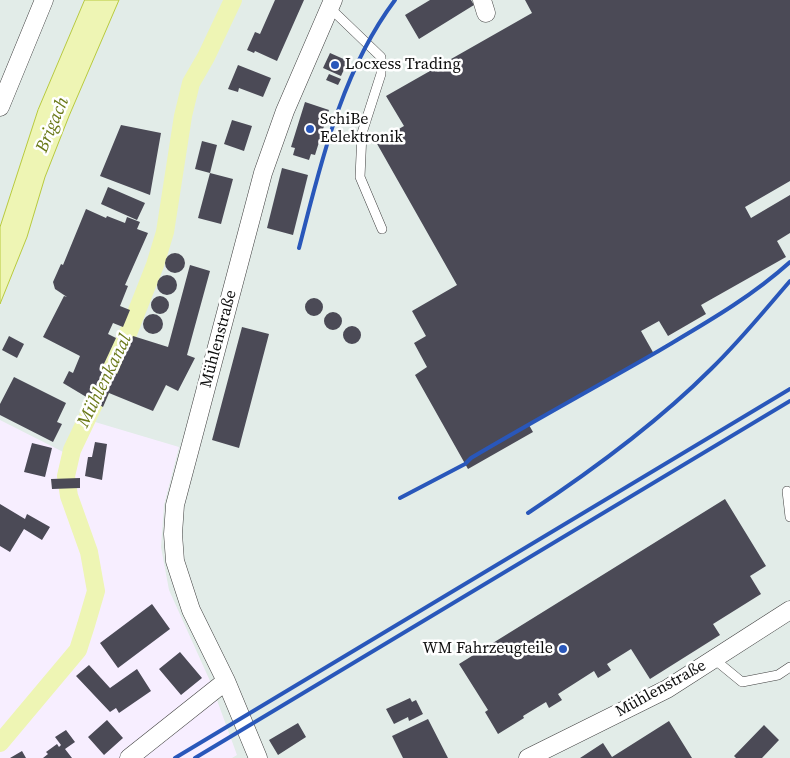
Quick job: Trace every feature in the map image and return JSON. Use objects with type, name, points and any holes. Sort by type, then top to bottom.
[{"type":"street","points":[[0,107],[44,0]]},
{"type":"street","name":"Mühlenstraße","points":[[258,758],[226,681],[191,610],[175,562],[173,534],[175,505],[263,173],[285,111],[331,4]]},
{"type":"street","name":"Mühlenstraße","points":[[528,758],[668,689],[790,610]]},
{"type":"street","points":[[129,758],[226,681]]},
{"type":"lane","points":[[331,4],[381,57],[381,74],[362,133],[360,177],[382,229]]},
{"type":"lane","points":[[787,490],[790,517]]},
{"type":"lane","points":[[714,659],[742,682],[778,675],[790,667]]},
{"type":"shaded area","points":[[0,0],[790,0],[790,758],[232,758],[237,755],[210,681],[169,590],[161,547],[164,505],[179,447],[95,422],[75,458],[0,420]]},
{"type":"water","name":"Brigach","points":[[85,0],[119,0],[45,177],[27,237],[0,304],[0,227],[38,110]]},
{"type":"building","points":[[275,0],[304,0],[277,61],[255,51],[254,53],[247,50],[255,32],[260,34]]},
{"type":"building","points":[[430,0],[471,0],[474,5],[419,39],[405,15]]},
{"type":"building","points":[[525,0],[790,0],[790,181],[745,207],[751,218],[790,195],[790,233],[777,241],[786,257],[701,305],[706,314],[668,336],[659,321],[641,331],[654,354],[529,425],[533,432],[468,469],[415,375],[427,367],[414,343],[426,336],[412,311],[457,285],[376,142],[404,126],[386,96],[532,13]]},
{"type":"building","name":"Locxess Trading","points":[[330,53],[348,61],[341,76],[323,68]]},
{"type":"building","points":[[238,65],[271,78],[263,97],[239,88],[238,92],[228,89]]},
{"type":"building","points":[[329,74],[341,79],[338,85],[326,80]]},
{"type":"building","name":"SchiBe Eelektronik","points":[[305,102],[329,110],[315,155],[311,154],[309,160],[293,155],[295,148],[291,147]]},
{"type":"building","points":[[232,120],[252,126],[244,151],[224,144]]},
{"type":"building","points":[[121,125],[161,133],[150,195],[100,176]]},
{"type":"building","points":[[202,141],[217,145],[210,173],[195,169]]},
{"type":"building","points":[[282,168],[308,175],[293,235],[267,228]]},
{"type":"building","points":[[210,173],[233,179],[221,224],[198,218]]},
{"type":"building","points":[[108,187],[145,203],[137,220],[101,204]]},
{"type":"building","points":[[86,209],[106,218],[107,216],[125,223],[127,217],[140,222],[137,229],[148,233],[125,285],[128,286],[120,306],[130,310],[123,327],[113,323],[108,334],[116,338],[103,366],[117,374],[133,336],[168,347],[190,265],[210,271],[187,355],[195,358],[178,391],[166,385],[153,411],[109,393],[103,407],[63,383],[69,371],[73,373],[80,356],[43,337],[64,296],[67,297],[55,289],[53,282],[61,264],[63,265]]},
{"type":"building","points":[[175,253],[182,256],[185,263],[182,270],[175,273],[168,270],[165,263],[168,256]]},
{"type":"building","points":[[167,275],[174,278],[177,285],[174,292],[167,295],[160,292],[157,285],[160,278]]},
{"type":"building","points":[[156,296],[164,296],[169,301],[167,312],[156,314],[151,309],[151,301]]},
{"type":"building","points":[[310,298],[318,298],[323,303],[321,314],[310,316],[305,311],[305,303]]},
{"type":"building","points":[[329,312],[337,312],[342,317],[340,328],[329,330],[324,325],[324,317]]},
{"type":"building","points":[[153,314],[160,317],[163,324],[160,331],[153,334],[146,331],[143,324],[146,317]]},
{"type":"building","points":[[348,326],[356,326],[361,331],[359,342],[348,344],[343,339],[343,331]]},
{"type":"building","points":[[242,327],[269,334],[239,448],[212,440]]},
{"type":"building","points":[[9,336],[24,344],[17,358],[2,350]]},
{"type":"building","points":[[14,377],[66,403],[57,422],[62,424],[53,442],[0,415],[0,404]]},
{"type":"building","points":[[95,442],[107,444],[102,480],[85,476],[88,457],[92,457]]},
{"type":"building","points":[[32,443],[52,448],[45,477],[24,472]]},
{"type":"building","points":[[80,478],[80,488],[52,489],[51,479]]},
{"type":"building","points":[[725,499],[766,566],[750,576],[761,594],[713,624],[720,635],[650,679],[631,649],[607,664],[611,670],[598,678],[594,671],[558,694],[562,700],[549,708],[546,702],[498,734],[485,712],[488,710],[459,664]]},
{"type":"building","points":[[0,504],[25,519],[27,514],[50,527],[42,540],[24,529],[10,552],[0,546]]},
{"type":"building","points":[[152,604],[170,629],[118,668],[100,643]]},
{"type":"building","points":[[180,652],[202,678],[181,695],[159,669]]},
{"type":"building","points":[[89,665],[110,688],[137,669],[151,691],[119,713],[116,708],[110,712],[76,676]]},
{"type":"building","points":[[410,698],[412,702],[416,700],[423,714],[409,721],[408,717],[394,724],[386,709]]},
{"type":"building","points":[[428,719],[448,758],[403,758],[392,736]]},
{"type":"building","points":[[107,720],[123,738],[104,755],[88,737]]},
{"type":"building","points":[[669,721],[692,758],[580,758],[603,743],[612,757]]},
{"type":"building","points":[[298,723],[306,737],[278,755],[269,740]]},
{"type":"building","points":[[764,725],[779,740],[762,758],[736,758],[734,756]]},
{"type":"building","points":[[66,730],[75,742],[65,749],[72,758],[43,758],[48,754],[46,752],[57,744],[59,747],[61,745],[55,737]]},
{"type":"building","points":[[22,751],[26,758],[10,758]]},
{"type":"waterway","name":"Mühlenkanal","points":[[0,743],[78,650],[86,625],[96,591],[89,552],[69,496],[66,476],[72,450],[129,331],[155,265],[165,232],[183,116],[191,83],[206,57],[233,0]]},
{"type":"railway","points":[[299,248],[335,119],[360,57],[376,28],[395,0]]},
{"type":"railway","points":[[400,498],[465,464],[471,458],[517,431],[708,322],[742,300],[790,262]]},
{"type":"railway","points":[[528,513],[600,463],[668,409],[732,348],[790,281]]},
{"type":"railway","points":[[175,758],[790,389]]},
{"type":"railway","points":[[195,758],[790,401]]},
{"type":"place","name":"Locxess Trading","points":[[335,65]]},
{"type":"place","name":"SchiBe Eelektronik","points":[[310,129]]},
{"type":"place","name":"WM Fahrzeugteile","points":[[563,649]]}]
